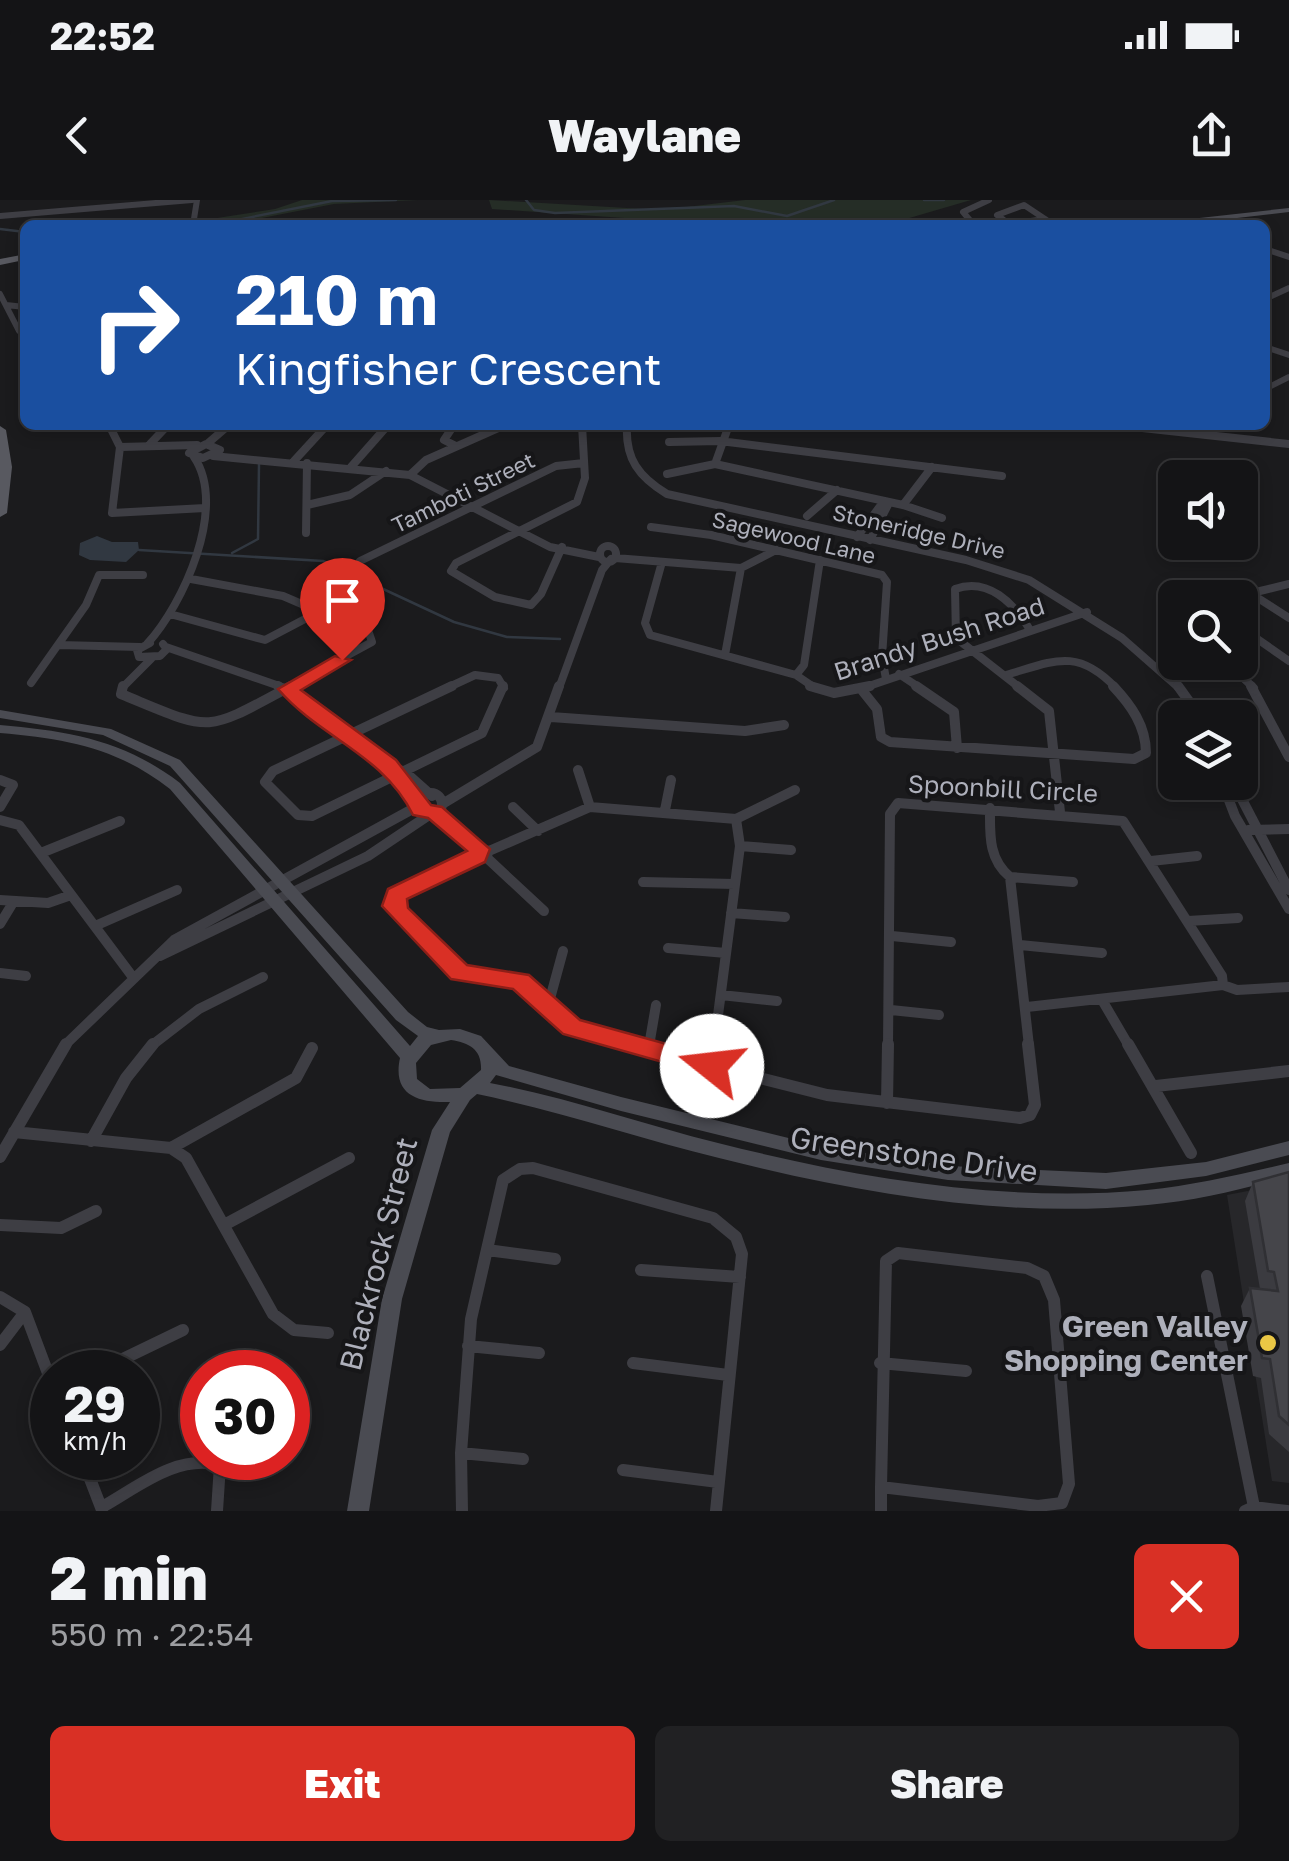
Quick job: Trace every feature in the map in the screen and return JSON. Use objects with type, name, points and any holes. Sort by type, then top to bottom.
[{"type":"main road","points":[[1221,220],[1289,210]]},
{"type":"main road","points":[[0,430],[6,467],[0,514]]},
{"type":"main road","points":[[0,714],[85,726],[164,756],[192,780],[402,1016],[421,1030],[438,1036],[475,1039],[490,1055],[489,1073],[471,1091],[426,1096],[408,1082],[405,1072],[409,1056],[418,1046],[438,1036]]},
{"type":"main road","points":[[0,730],[91,740],[154,768],[409,1056]]},
{"type":"main road","name":"Greenstone Drive","points":[[490,1055],[504,1071],[621,1104],[821,1153],[948,1173],[1106,1182],[1206,1169],[1289,1148]]},
{"type":"main road","name":"Greenstone Drive","points":[[471,1091],[793,1167],[1006,1199],[1138,1198],[1222,1187],[1289,1170]]},
{"type":"main road","name":"Blackrock Street","points":[[358,1511],[384,1336],[441,1130],[471,1091]]},
{"type":"main road","name":"Blackrock Street","points":[[426,1096],[441,1130]]},
{"type":"street","points":[[0,216],[194,200]]},
{"type":"street","points":[[970,220],[963,212],[989,200]]},
{"type":"street","points":[[1004,220],[998,215],[1024,204],[1045,219]]},
{"type":"street","points":[[1038,220],[1045,219]]},
{"type":"street","points":[[0,294],[19,331]]},
{"type":"street","points":[[6,304],[20,305]]},
{"type":"street","points":[[112,430],[120,447],[112,513],[205,508]]},
{"type":"street","points":[[150,444],[163,430]]},
{"type":"street","points":[[191,578],[254,584],[324,609],[370,633],[372,642],[223,723],[199,726],[121,694],[141,651],[162,629],[191,578],[205,508],[200,466],[205,451],[224,430]]},
{"type":"street","points":[[294,461],[322,430]]},
{"type":"street","points":[[351,467],[384,430]]},
{"type":"street","points":[[451,430],[444,440],[456,446]]},
{"type":"street","points":[[410,474],[426,460],[493,430]]},
{"type":"street","points":[[560,548],[538,601],[528,607],[514,606],[451,571],[456,563],[576,502],[585,478],[582,430]]},
{"type":"street","name":"Stoneridge Drive","points":[[627,430],[626,445],[633,468],[667,494],[1000,569],[1087,612],[1159,668],[1186,700]]},
{"type":"street","points":[[715,464],[727,430]]},
{"type":"street","points":[[1163,430],[1289,444]]},
{"type":"street","points":[[1229,430],[1230,437]]},
{"type":"street","points":[[669,442],[720,441],[1002,476]]},
{"type":"street","points":[[120,447],[150,444],[410,474],[560,548],[608,556],[741,568],[776,550]]},
{"type":"street","points":[[306,534],[307,463]]},
{"type":"street","name":"Tamboti Street","points":[[360,561],[556,466],[584,463]]},
{"type":"street","points":[[667,474],[715,464],[904,505],[942,518]]},
{"type":"street","points":[[904,505],[932,467]]},
{"type":"street","points":[[307,505],[335,501],[361,490],[386,472]]},
{"type":"street","points":[[806,516],[837,490]]},
{"type":"street","points":[[857,537],[887,502]]},
{"type":"street","points":[[870,540],[887,502]]},
{"type":"street","name":"Sagewood Lane","points":[[651,528],[776,550],[886,578],[882,657],[886,679]]},
{"type":"street","points":[[0,1157],[60,1050],[150,960],[270,896],[412,830],[437,804],[537,747],[608,556]]},
{"type":"street","points":[[796,675],[804,665],[820,560]]},
{"type":"street","name":"Brandy Bush Road","points":[[662,562],[647,632],[796,675],[823,694],[861,689],[1031,626],[1087,612]]},
{"type":"street","points":[[724,656],[741,568]]},
{"type":"street","points":[[31,683],[86,605],[99,575],[143,575]]},
{"type":"street","points":[[1258,591],[1289,584]]},
{"type":"street","points":[[1031,626],[1006,598],[976,586],[959,585],[954,591],[954,633],[1049,711],[1060,812]]},
{"type":"street","points":[[1258,598],[1289,618]]},
{"type":"street","points":[[170,614],[266,640],[324,609]]},
{"type":"street","points":[[162,629],[164,648]]},
{"type":"street","points":[[1258,639],[1289,661]]},
{"type":"street","points":[[58,645],[141,651],[164,648],[288,689],[351,733],[437,804],[454,828],[544,911]]},
{"type":"street","points":[[134,672],[164,648]]},
{"type":"street","points":[[141,651],[151,659]]},
{"type":"street","points":[[861,689],[876,705],[879,732],[885,740],[1053,756],[1144,756],[1148,745],[1126,700],[1085,664],[1062,660],[1006,675]]},
{"type":"street","points":[[899,674],[954,712],[957,748]]},
{"type":"street","points":[[489,676],[502,682],[495,714],[482,733],[312,816],[298,815],[266,782],[272,770],[351,733],[468,677],[489,676]]},
{"type":"street","points":[[1245,680],[1256,691],[1289,757]]},
{"type":"street","points":[[551,717],[745,731],[784,725]]},
{"type":"street","points":[[578,770],[590,807]]},
{"type":"street","points":[[400,774],[419,803]]},
{"type":"street","points":[[0,780],[13,785],[0,807]]},
{"type":"street","points":[[664,810],[671,780]]},
{"type":"street","points":[[795,790],[736,819],[664,810],[590,807],[402,891],[394,906],[453,970],[520,982],[581,1031],[814,1092],[1020,1118],[1030,1115],[1035,1106],[1027,1007],[1010,877],[993,860],[990,808]]},
{"type":"street","points":[[1232,800],[1289,908]]},
{"type":"street","points":[[1239,800],[1248,830],[1289,890]]},
{"type":"street","points":[[289,888],[419,803],[437,804]]},
{"type":"street","points":[[419,803],[437,804]]},
{"type":"street","name":"Spoonbill Circle","points":[[887,1103],[892,807],[906,803],[1060,812],[1123,820],[1188,921],[1223,985]]},
{"type":"street","points":[[513,808],[538,831]]},
{"type":"street","points":[[712,1066],[740,846],[736,819]]},
{"type":"street","points":[[0,820],[19,825],[132,976]]},
{"type":"street","points":[[41,853],[120,820]]},
{"type":"street","points":[[412,830],[454,828]]},
{"type":"street","points":[[1248,830],[1289,829]]},
{"type":"street","points":[[740,846],[791,850]]},
{"type":"street","points":[[1151,860],[1197,856]]},
{"type":"street","points":[[1010,877],[1073,882]]},
{"type":"street","points":[[643,882],[734,884]]},
{"type":"street","points":[[95,926],[178,890]]},
{"type":"street","points":[[0,900],[48,902],[71,895]]},
{"type":"street","points":[[0,924],[14,901]]},
{"type":"street","points":[[731,913],[785,918]]},
{"type":"street","points":[[1188,921],[1238,918]]},
{"type":"street","points":[[892,936],[951,942]]},
{"type":"street","points":[[1020,945],[1102,953]]},
{"type":"street","points":[[668,948],[726,952]]},
{"type":"street","points":[[548,1006],[563,951]]},
{"type":"street","points":[[0,974],[26,976]]},
{"type":"street","points":[[91,1141],[123,1079],[147,1045],[183,1017],[263,977]]},
{"type":"street","points":[[1027,1007],[1223,985],[1237,990],[1289,986]]},
{"type":"street","points":[[721,995],[776,1001]]},
{"type":"street","points":[[1102,1000],[1138,1066],[1156,1086],[1190,1152]]},
{"type":"street","points":[[649,1048],[656,1005]]},
{"type":"street","points":[[890,1010],[939,1015]]},
{"type":"street","points":[[14,1132],[171,1148],[296,1078],[312,1048]]},
{"type":"street","points":[[1156,1086],[1289,1070]]},
{"type":"street","points":[[171,1148],[195,1170],[282,1324],[328,1333]]},
{"type":"street","points":[[224,1225],[349,1158]]},
{"type":"street","points":[[462,1511],[461,1453],[468,1346],[487,1250],[503,1180],[520,1168],[533,1168],[713,1218],[736,1237],[742,1254],[716,1511]]},
{"type":"street","points":[[0,1225],[61,1228],[96,1211]]},
{"type":"street","points":[[487,1250],[555,1259]]},
{"type":"street","points":[[881,1487],[1038,1506],[1062,1503],[1069,1484],[1054,1300],[1044,1276],[1008,1266],[909,1253],[891,1256],[883,1268],[880,1363],[881,1511]]},
{"type":"street","points":[[641,1270],[740,1277]]},
{"type":"street","points":[[1207,1276],[1250,1509],[1287,1511]]},
{"type":"street","points":[[0,1297],[24,1312],[39,1350]]},
{"type":"street","points":[[0,1345],[24,1312]]},
{"type":"street","points":[[142,1350],[183,1330]]},
{"type":"street","points":[[468,1346],[539,1353]]},
{"type":"street","points":[[880,1363],[966,1371]]},
{"type":"street","points":[[632,1364],[728,1375]]},
{"type":"street","points":[[461,1453],[523,1459]]},
{"type":"street","points":[[91,1480],[102,1509],[185,1464],[204,1460],[220,1465],[217,1511]]},
{"type":"street","points":[[623,1470],[718,1482]]},
{"type":"street","points":[[452,1511],[460,1484]]},
{"type":"shaded area","points":[[302,200],[418,200],[334,204],[251,220],[204,220],[275,209]]},
{"type":"shaded area","points":[[489,200],[661,210],[745,200],[971,200],[906,219],[625,220],[492,209]]},
{"type":"shaded area","points":[[97,536],[112,542],[138,542],[139,550],[126,562],[90,560],[79,555],[80,543]]},
{"type":"shaded area","name":"Green Valley Shopping Center","points":[[1289,1183],[1289,1483],[1272,1481],[1227,1195]]},
{"type":"building","name":"Green Valley Shopping Center","points":[[1289,1172],[1289,1425],[1279,1416],[1270,1359],[1262,1358],[1250,1288],[1278,1291],[1274,1272],[1268,1271],[1253,1182]]},
{"type":"waterway","points":[[237,220],[332,201],[396,200]]},
{"type":"waterway","points":[[526,200],[534,210],[555,213],[734,206],[787,216],[834,200]]},
{"type":"waterway","points":[[924,200],[944,200]]},
{"type":"waterway","points":[[0,229],[20,231]]},
{"type":"waterway","points":[[232,553],[258,539],[259,464]]},
{"type":"waterway","points":[[139,550],[323,561],[454,622],[507,637],[560,639]]},
{"type":"place","name":"Green Valley Shopping Center","points":[[1268,1343]]},
{"type":"route","points":[[342,660],[288,689],[388,764],[395,777],[420,800],[420,810],[434,812],[478,849],[477,857],[396,895],[393,901],[399,914],[453,970],[520,982],[562,1020],[581,1031],[712,1066]]}]
